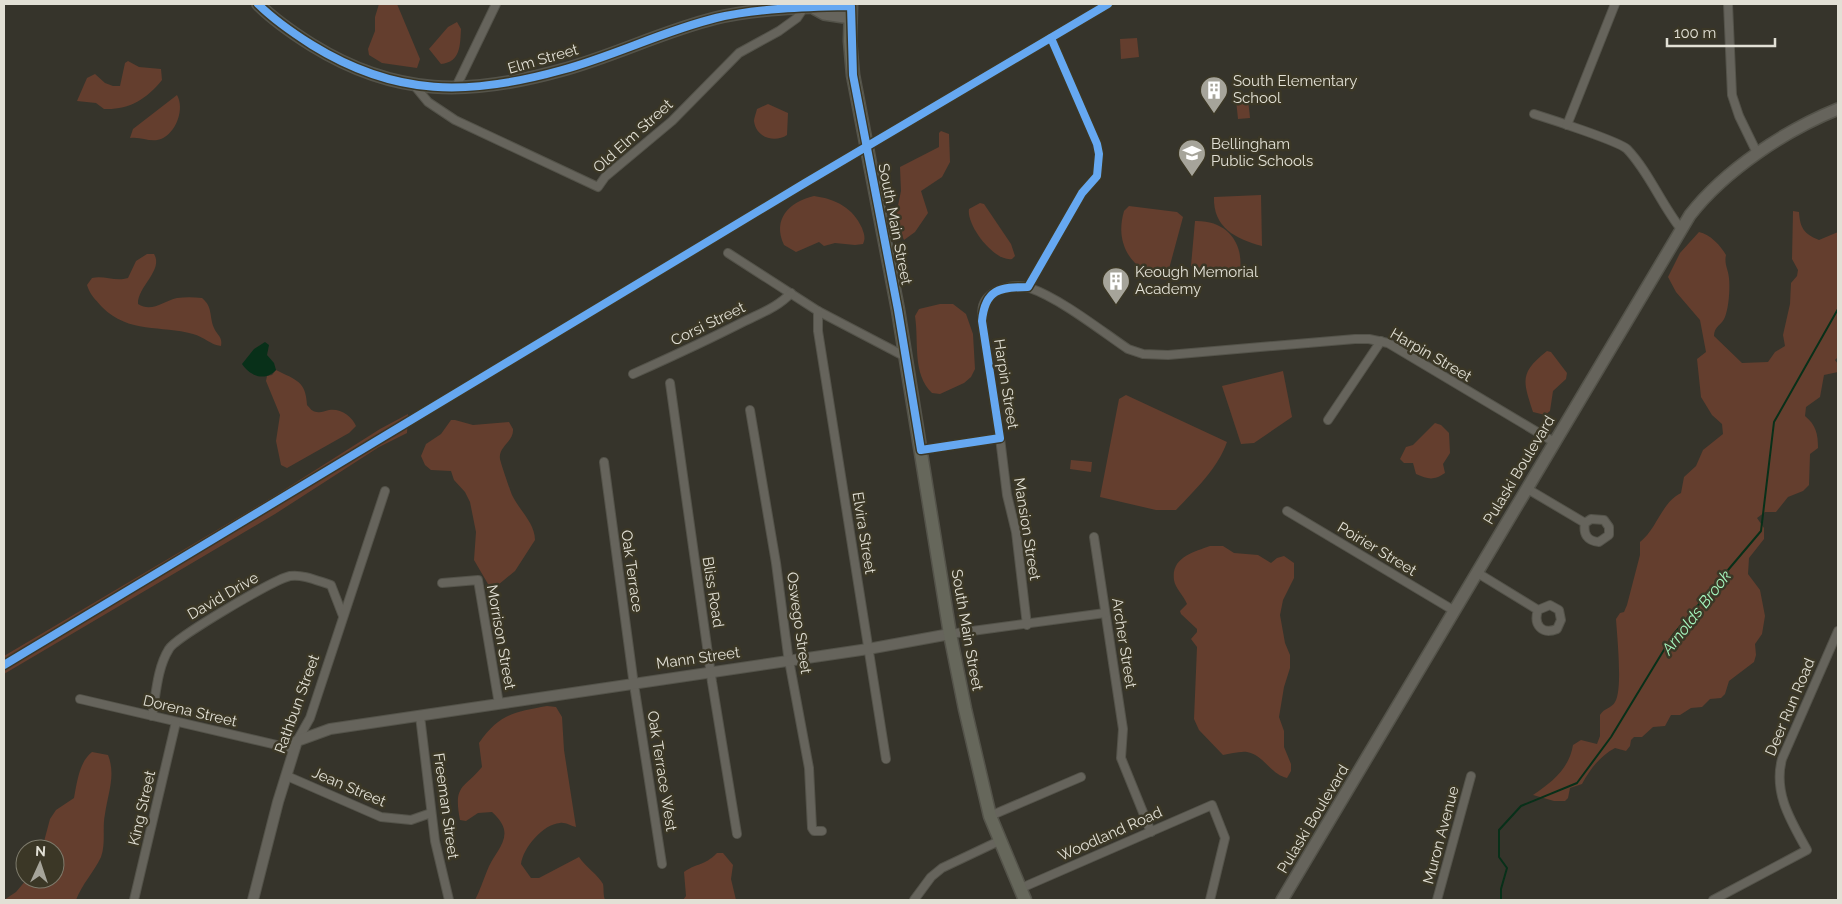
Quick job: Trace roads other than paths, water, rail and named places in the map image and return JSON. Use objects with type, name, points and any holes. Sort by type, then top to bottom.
[{"type":"main road","name":"Elm Street","points":[[258,4],[306,41],[348,65],[379,76],[414,85],[455,89],[495,86],[564,70],[650,38],[756,7],[815,9],[824,14],[851,9]]},
{"type":"main road","name":"South Main Street","points":[[851,9],[853,75],[898,310],[950,634],[973,746],[990,816],[1022,894]]},
{"type":"main road","name":"Pulaski Boulevard","points":[[1282,900],[1681,229],[1699,204],[1757,153],[1838,109]]},
{"type":"street","points":[[455,89],[496,4]]},
{"type":"street","points":[[1566,125],[1615,4]]},
{"type":"street","points":[[1728,4],[1732,95],[1757,153]]},
{"type":"street","name":"Old Elm Street","points":[[414,85],[428,102],[455,120],[598,187],[605,177],[672,120],[739,52],[778,31],[797,18],[803,9]]},
{"type":"street","points":[[1534,114],[1626,148],[1649,178],[1669,214],[1681,229]]},
{"type":"street","points":[[728,252],[818,311],[904,356]]},
{"type":"street","name":"Harpin Street","points":[[921,450],[1000,438],[982,321],[984,305],[995,292],[1004,289],[1028,287],[1068,309],[1128,349],[1143,354],[1189,354],[1354,339],[1388,343],[1554,442]]},
{"type":"street","name":"Corsi Street","points":[[633,374],[710,340],[772,308],[791,293]]},
{"type":"street","name":"Elvira Street","points":[[818,311],[818,331],[886,759]]},
{"type":"street","points":[[1328,420],[1381,341]]},
{"type":"street","name":"Bliss Road","points":[[670,383],[737,834]]},
{"type":"street","name":"Oswego Street","points":[[750,410],[776,563],[789,660],[809,768],[812,828],[814,831],[822,832]]},
{"type":"street","name":"Mansion Street","points":[[1000,438],[1007,495],[1016,532],[1027,624]]},
{"type":"street","name":"Oak Terrace","points":[[604,462],[634,683]]},
{"type":"street","points":[[1526,488],[1585,523]]},
{"type":"street","name":"Rathbun Street","points":[[253,900],[276,811],[296,745],[310,718],[385,491]]},
{"type":"street","name":"Poirier Street","points":[[1287,511],[1453,610]]},
{"type":"street","name":"Archer Street","points":[[1094,536],[1123,729],[1120,754],[1151,832]]},
{"type":"street","points":[[1476,572],[1538,610]]},
{"type":"street","name":"David Drive","points":[[152,716],[164,660],[173,644],[190,631],[272,583],[291,576],[298,576],[331,585],[344,616]]},
{"type":"street","name":"Morrison Street","points":[[442,583],[478,580],[499,704]]},
{"type":"street","name":"Mann Street","points":[[296,745],[330,729],[712,672],[950,634],[1105,613]]},
{"type":"street","name":"Deer Run Road","points":[[1713,900],[1807,850],[1785,808],[1778,787],[1778,773],[1782,758],[1838,631]]},
{"type":"street","name":"Oak Terrace West","points":[[634,683],[662,864]]},
{"type":"street","name":"Dorena Street","points":[[80,699],[176,722],[296,745]]},
{"type":"street","name":"Freeman Street","points":[[420,716],[431,813],[449,900]]},
{"type":"street","name":"King Street","points":[[134,900],[176,722]]},
{"type":"street","name":"Jean Street","points":[[287,776],[382,817],[411,820],[431,813]]},
{"type":"street","name":"Muron Avenue","points":[[1437,900],[1471,776]]},
{"type":"street","points":[[990,816],[1081,777]]},
{"type":"street","name":"Woodland Road","points":[[1022,894],[1212,805],[1225,838],[1210,900]]},
{"type":"street","points":[[914,900],[931,877],[942,868],[1000,842]]},
{"type":"waterway","name":"Arnolds Brook","points":[[1501,900],[1501,889],[1507,868],[1499,857],[1499,830],[1521,806],[1577,783],[1611,737],[1673,635],[1761,531],[1774,422],[1838,309]]},
{"type":"place","name":"South Elementary School","points":[[1214,114]]},
{"type":"place","name":"Bellingham Public Schools","points":[[1192,177]]},
{"type":"place","name":"Keough Memorial Academy","points":[[1116,305]]}]
